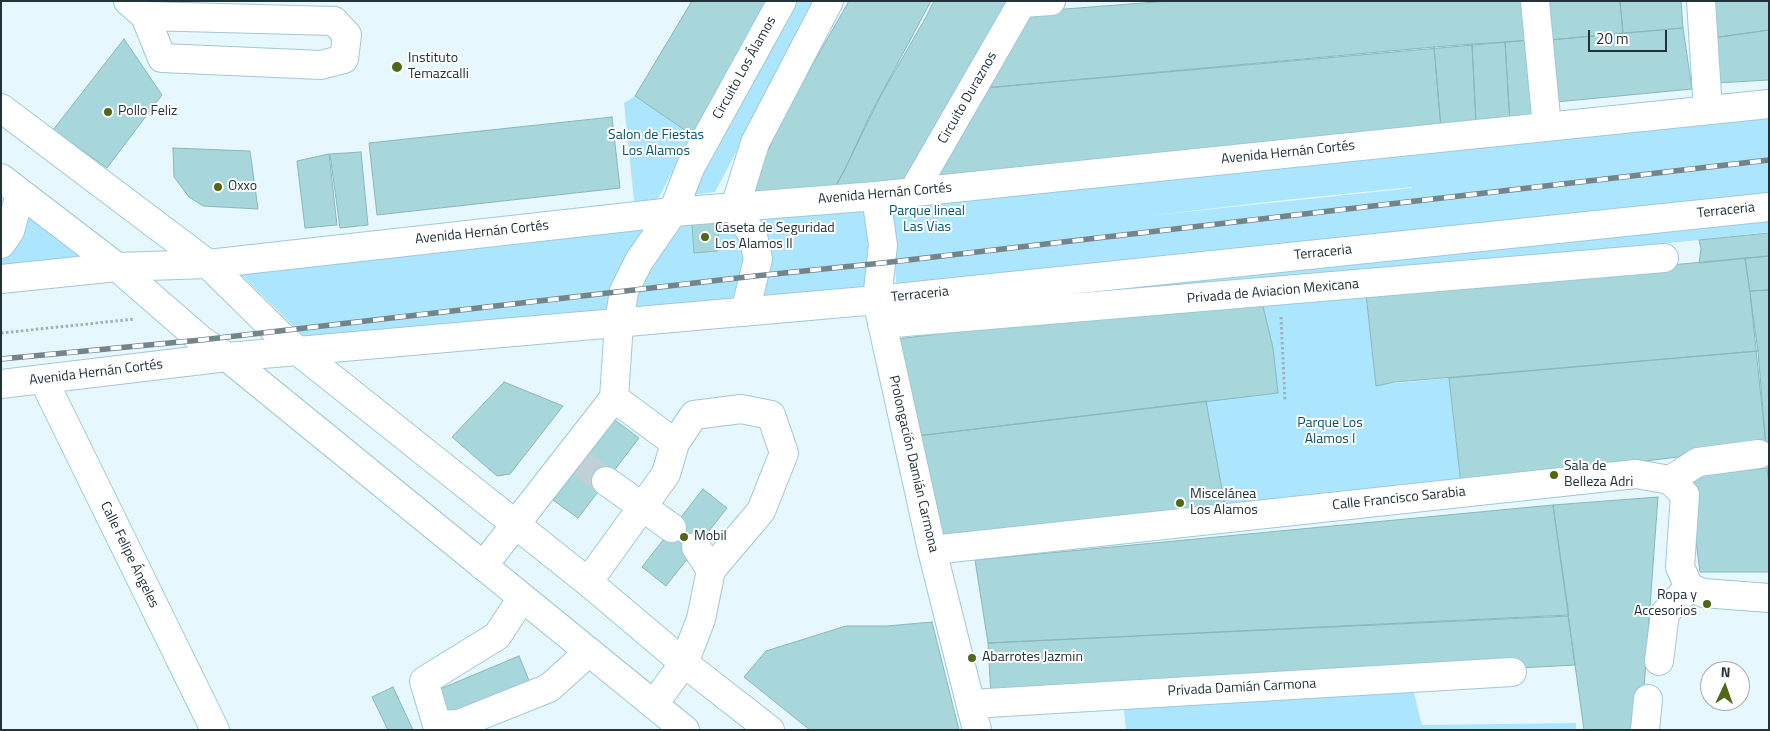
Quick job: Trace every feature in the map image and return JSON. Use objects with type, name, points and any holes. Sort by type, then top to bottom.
[{"type":"street","name":"Circuito Los Álamos","points":[[614,398],[619,323],[624,291],[639,261],[673,212],[690,168],[782,1]]},
{"type":"street","points":[[745,312],[758,259],[754,236],[735,207],[755,143],[829,1]]},
{"type":"street","name":"Circuito Duraznos","points":[[913,192],[1023,2],[1051,1]]},
{"type":"street","points":[[1535,1],[1546,127]]},
{"type":"street","points":[[1701,1],[1708,110]]},
{"type":"street","points":[[137,9],[334,20],[347,35],[344,59],[321,65],[162,58],[137,9]]},
{"type":"street","name":"Avenida Hernán Cortés","points":[[1,279],[118,267],[208,264],[673,212],[876,196],[1769,104]]},
{"type":"street","points":[[1,108],[208,264],[298,351],[588,582],[684,663],[770,730]]},
{"type":"street","points":[[1,244],[10,231],[11,186]]},
{"type":"street","points":[[11,186],[118,267],[201,340],[227,358],[685,730]]},
{"type":"street","name":"Prolongación Damián Carmona","points":[[876,196],[883,245],[880,312],[932,550],[974,717]]},
{"type":"street","name":"Terraceria","points":[[880,312],[1769,207]]},
{"type":"street","name":"Privada de Aviacion Mexicana","points":[[880,312],[1280,292],[1664,258]]},
{"type":"street","name":"Avenida Hernán Cortés","points":[[1,384],[298,351],[745,312],[880,312]]},
{"type":"street","name":"Calle Felipe Ángeles","points":[[43,380],[215,730]]},
{"type":"street","points":[[483,566],[515,524],[574,460],[614,398],[675,443]]},
{"type":"street","points":[[588,582],[666,474],[675,443],[694,415],[741,409],[771,415],[784,453],[761,511],[711,570],[701,618],[684,663],[654,704]]},
{"type":"street","points":[[1759,454],[1698,462],[1670,480],[1685,494],[1680,567],[1689,587],[1703,593],[1769,598]]},
{"type":"street","name":"Calle Francisco Sarabia","points":[[932,550],[1636,474],[1670,480]]},
{"type":"street","points":[[606,481],[672,528]]},
{"type":"street","points":[[696,547],[711,570]]},
{"type":"street","points":[[1659,660],[1665,613],[1689,587]]},
{"type":"street","points":[[522,598],[497,636],[424,681],[438,725],[459,724],[549,688],[589,652]]},
{"type":"street","name":"Privada Damián Carmona","points":[[974,717],[1512,672]]},
{"type":"street","points":[[1646,730],[1648,699]]},
{"type":"path","points":[[1280,292],[1285,402]]},
{"type":"path","points":[[1,333],[172,315]]},
{"type":"green space","points":[[786,1],[817,1],[715,192],[679,197]]},
{"type":"green space","name":"Salon de Fiestas Los Alamos","points":[[635,96],[692,135],[652,210],[635,210],[624,103]]},
{"type":"green space","points":[[1769,113],[1769,232],[1699,240],[898,321],[892,204]],"holes":[[[1412,188],[1147,216],[1285,200]]]},
{"type":"green space","name":"Parque lineal Las Vias","points":[[875,204],[876,298],[629,316],[633,292],[664,227],[692,224],[694,253],[716,251],[720,219]]},
{"type":"green space","points":[[29,212],[83,254],[81,260],[1,267],[1,262]]},
{"type":"green space","points":[[643,229],[615,288],[610,318],[309,341],[236,270]]},
{"type":"green space","name":"Parque Los Alamos I","points":[[1260,294],[1366,294],[1376,385],[1449,378],[1461,484],[1225,506],[1206,401],[1278,393],[1273,348]]},
{"type":"green space","points":[[1411,681],[1422,725],[1576,723],[1576,730],[1126,730],[1123,701]]},
{"type":"building","points":[[692,1],[770,1],[692,135],[635,96]]},
{"type":"building","points":[[849,1],[931,1],[870,115],[833,191],[740,200],[772,143],[773,134]]},
{"type":"building","points":[[934,1],[1011,1],[906,183],[833,191],[880,97]]},
{"type":"building","points":[[1169,1],[1527,1],[1530,40],[985,88],[1026,12]]},
{"type":"building","points":[[1546,1],[1620,1],[1623,33],[1550,40]]},
{"type":"building","points":[[1620,1],[1681,1],[1683,28],[1623,33]]},
{"type":"building","points":[[1709,1],[1769,1],[1769,30],[1712,38]]},
{"type":"building","points":[[1683,28],[1692,89],[1556,102],[1550,40]]},
{"type":"building","points":[[1769,30],[1769,80],[1716,83],[1712,38]]},
{"type":"building","name":"Pollo Feliz","points":[[124,39],[162,95],[107,168],[53,130]]},
{"type":"building","points":[[1530,40],[1541,118],[1510,123],[1505,42]]},
{"type":"building","points":[[1505,42],[1510,123],[1476,124],[1472,44]]},
{"type":"building","points":[[1472,44],[1476,124],[1441,128],[1434,47]]},
{"type":"building","points":[[1434,47],[1441,128],[932,180],[985,88]]},
{"type":"building","points":[[612,117],[620,188],[377,215],[369,143]]},
{"type":"building","name":"Oxxo","points":[[173,148],[250,151],[258,209],[203,206],[189,197],[174,177]]},
{"type":"building","points":[[361,152],[368,225],[340,228],[330,154]]},
{"type":"building","points":[[329,154],[337,225],[305,228],[297,161]]},
{"type":"building","name":"Caseta de Seguridad Los Alamos II","points":[[720,219],[717,251],[694,253],[692,224]]},
{"type":"building","points":[[1769,233],[1769,256],[1699,263],[1701,249],[1699,240]]},
{"type":"building","points":[[1769,256],[1769,290],[1750,291],[1745,258]]},
{"type":"building","points":[[1745,258],[1758,351],[1395,382],[1376,386],[1366,294]]},
{"type":"building","points":[[1769,290],[1769,475],[1750,291]]},
{"type":"building","points":[[1260,294],[1273,348],[1278,393],[917,436],[897,339]]},
{"type":"building","points":[[1758,351],[1766,446],[1461,484],[1449,378]]},
{"type":"building","points":[[504,382],[563,406],[510,474],[497,476],[452,437]]},
{"type":"building","points":[[1206,401],[1225,506],[931,539],[917,436]]},
{"type":"building","points":[[615,420],[639,438],[578,518],[553,500]]},
{"type":"building","points":[[1767,468],[1769,483],[1769,572],[1700,572],[1687,474],[1705,475]]},
{"type":"building","name":"Mobil","points":[[703,489],[727,508],[666,586],[642,567]]},
{"type":"building","points":[[1658,497],[1641,730],[1584,730],[1553,505]]},
{"type":"building","points":[[1553,505],[1569,616],[988,643],[975,560]]},
{"type":"building","points":[[1568,615],[1575,665],[991,696],[988,643]]},
{"type":"building","points":[[932,622],[959,730],[810,730],[744,677],[766,651],[846,626],[887,626]]},
{"type":"building","points":[[519,656],[530,683],[450,717],[440,689]]},
{"type":"building","points":[[393,687],[413,730],[388,730],[372,697]]},
{"type":"tunnel","points":[[581,464],[606,481]]},
{"type":"railway","points":[[1,359],[201,340],[1769,160]]},
{"type":"place","name":"Instituto Temazcalli","points":[[397,67]]},
{"type":"place","name":"Pollo Feliz","points":[[108,112]]},
{"type":"place","name":"Oxxo","points":[[218,187]]},
{"type":"place","name":"Caseta de Seguridad Los Alamos II","points":[[705,237]]},
{"type":"place","name":"Sala de Belleza Adri","points":[[1554,475]]},
{"type":"place","name":"Miscelánea Los Alamos","points":[[1180,503]]},
{"type":"place","name":"Mobil","points":[[684,537]]},
{"type":"place","name":"Ropa y Accesorios","points":[[1707,604]]},
{"type":"place","name":"Abarrotes Jazmin","points":[[972,658]]}]
